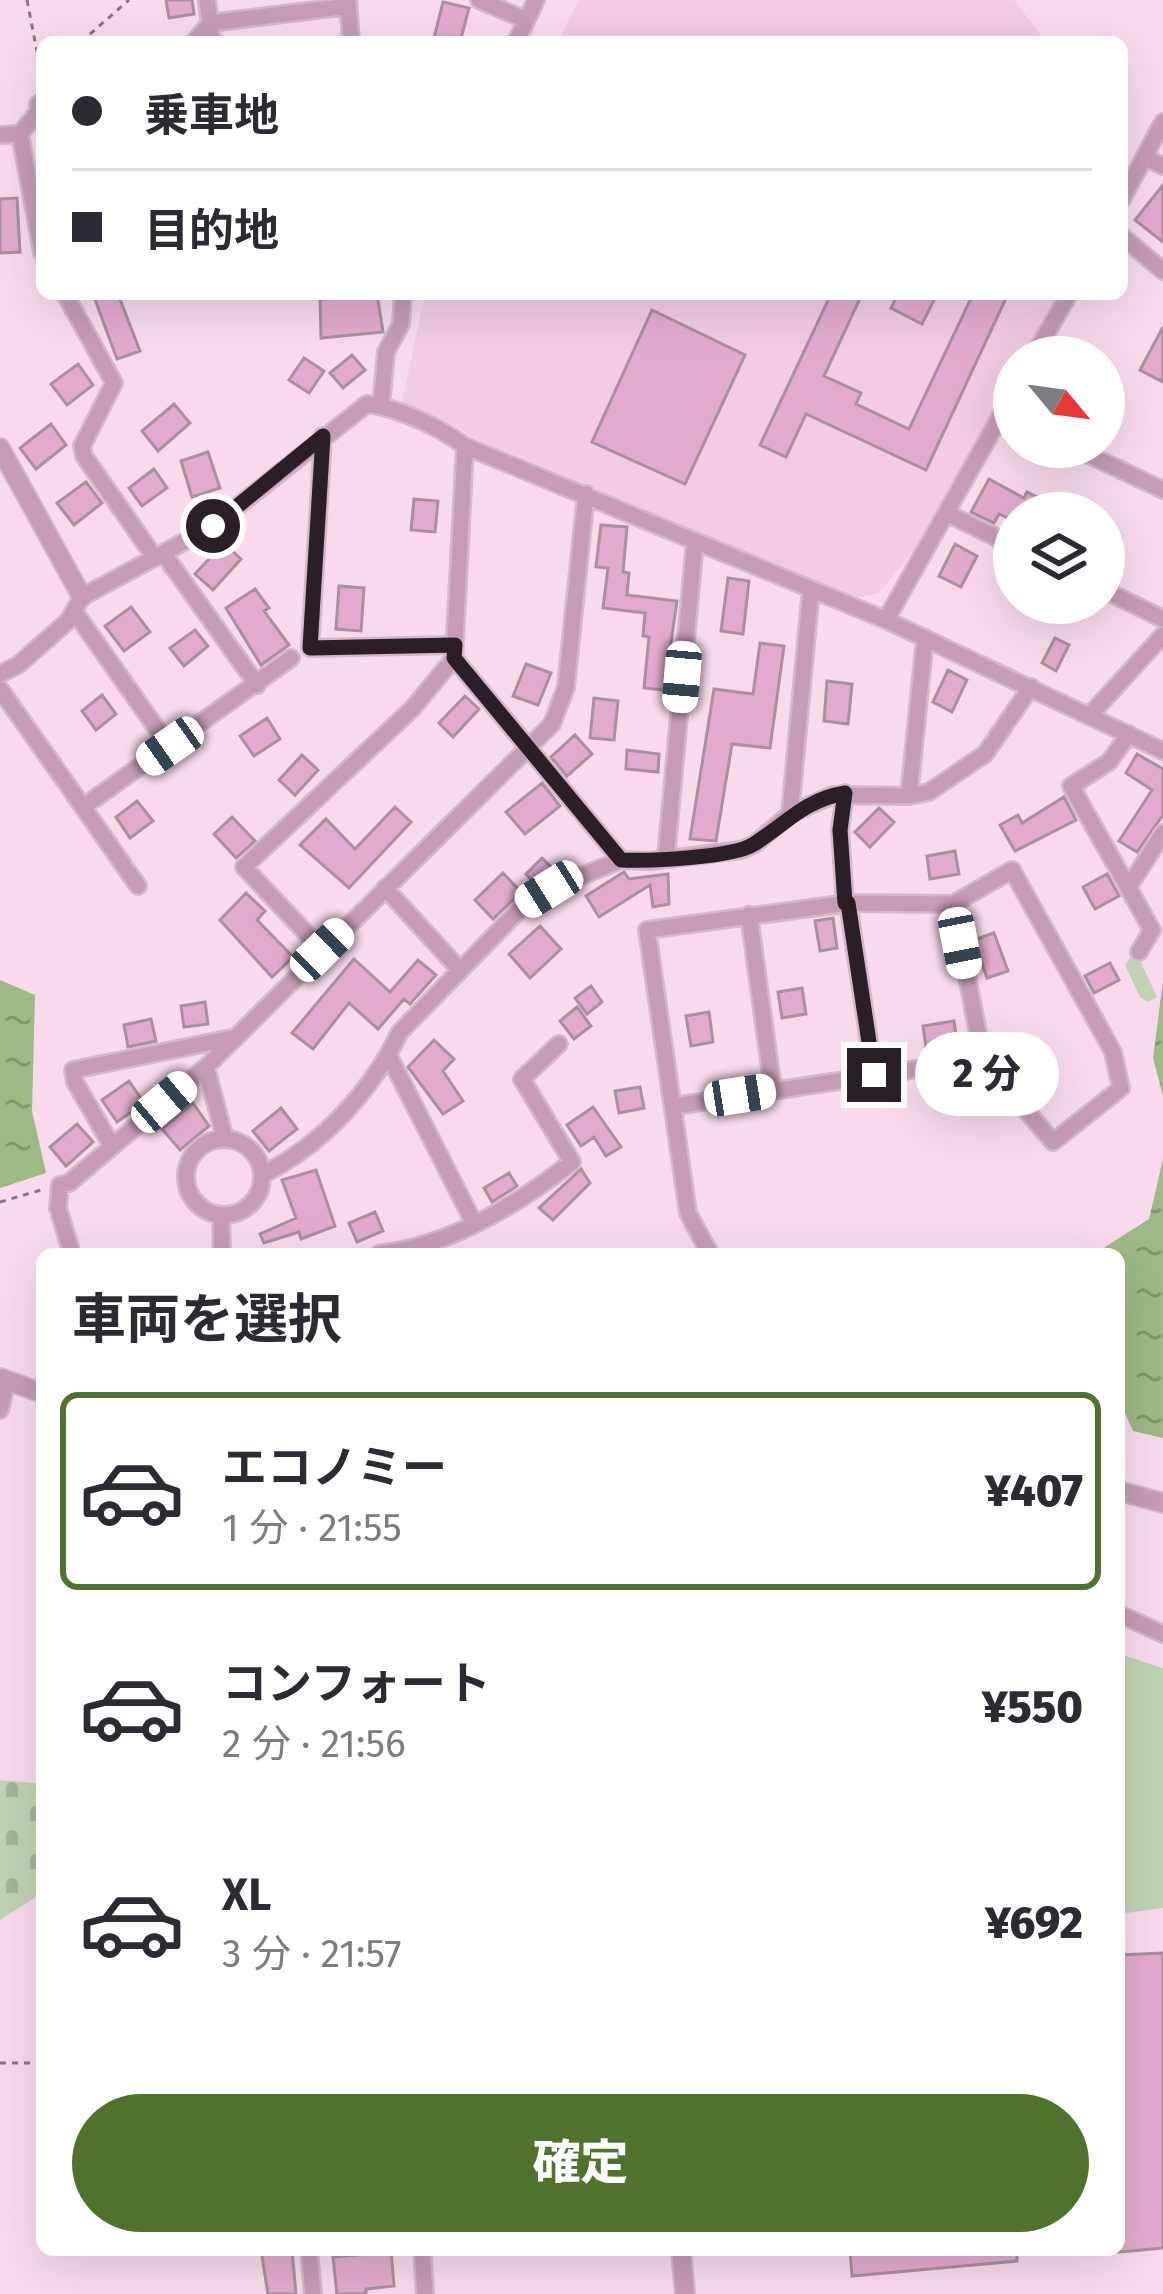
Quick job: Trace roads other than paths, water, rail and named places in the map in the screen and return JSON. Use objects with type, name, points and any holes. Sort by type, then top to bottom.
[{"type":"street","points":[[207,0],[211,36]]},
{"type":"street","points":[[479,0],[526,20]]},
{"type":"street","points":[[519,36],[536,0]]},
{"type":"street","points":[[199,36],[210,23],[348,3],[351,36]]},
{"type":"street","points":[[0,135],[20,134],[36,114]]},
{"type":"street","points":[[1128,189],[1163,122]]},
{"type":"street","points":[[20,134],[36,220]]},
{"type":"street","points":[[1146,158],[1163,166]]},
{"type":"street","points":[[1128,241],[1163,272]]},
{"type":"street","points":[[68,300],[114,383],[82,446],[84,456],[257,685]]},
{"type":"street","points":[[381,406],[386,352],[400,324],[402,300]]},
{"type":"street","points":[[1046,336],[1066,300]]},
{"type":"street","points":[[0,674],[18,665],[78,604],[213,526],[367,404],[886,620],[1163,751]]},
{"type":"street","points":[[323,436],[310,648],[455,651]]},
{"type":"street","points":[[886,620],[993,439]]},
{"type":"street","points":[[322,950],[244,866],[412,708],[455,651],[465,446]]},
{"type":"street","points":[[0,448],[78,604],[170,746]]},
{"type":"street","points":[[1116,468],[1163,490]]},
{"type":"street","points":[[70,1248],[58,1208],[60,1185],[69,1183],[206,1067],[551,724],[564,699],[586,494]]},
{"type":"street","points":[[946,513],[993,536]]},
{"type":"street","points":[[666,859],[695,541]]},
{"type":"street","points":[[790,814],[812,589]]},
{"type":"street","points":[[1125,601],[1163,620]]},
{"type":"street","points":[[1090,715],[1163,635]]},
{"type":"street","points":[[909,796],[925,638]]},
{"type":"street","points":[[455,651],[526,748],[621,860]]},
{"type":"street","points":[[83,807],[291,658]]},
{"type":"street","points":[[262,1175],[339,1120],[388,1056],[400,1032],[524,904],[621,860],[741,850],[790,814],[845,793],[909,796],[929,792],[985,754],[1030,687]]},
{"type":"street","points":[[0,689],[138,886]]},
{"type":"street","points":[[1129,734],[1109,762],[1071,786],[1152,930],[1139,952]]},
{"type":"street","points":[[845,793],[840,830],[847,903],[874,1075]]},
{"type":"street","points":[[1128,888],[1163,833]]},
{"type":"street","points":[[707,1248],[688,1213],[647,929],[847,903],[953,904],[1012,870],[1113,1052],[1121,1088],[1053,1142],[983,1059],[953,904]]},
{"type":"street","points":[[385,888],[459,969]]},
{"type":"street","points":[[749,915],[773,1090]]},
{"type":"street","points":[[112,1146],[75,1082],[73,1070],[235,1038]]},
{"type":"street","points":[[413,1248],[532,1193],[572,1162],[522,1079],[560,1044]]},
{"type":"street","points":[[388,1056],[474,1223]]},
{"type":"street","points":[[675,1106],[983,1059]]},
{"type":"street","points":[[206,1067],[225,1139]]},
{"type":"street","points":[[225,1139],[252,1151],[262,1175],[247,1208],[221,1215],[201,1208],[185,1176],[195,1152],[225,1139]]},
{"type":"street","points":[[221,1215],[222,1248]]},
{"type":"street","points":[[0,1411],[4,1379],[36,1391]]},
{"type":"street","points":[[1125,1493],[1163,1503]]},
{"type":"street","points":[[1125,1617],[1163,1634]]},
{"type":"street","points":[[310,2256],[313,2294]]},
{"type":"street","points":[[422,2256],[425,2294]]},
{"type":"street","points":[[682,2256],[685,2294]]},
{"type":"water","points":[[0,980],[35,995],[32,1111],[46,1173],[0,1188]]},
{"type":"water","points":[[1163,981],[1163,1096],[1153,1058]]},
{"type":"water","points":[[1163,1159],[1163,1438],[1133,1431],[1125,1413],[1125,1248],[1105,1248],[1149,1219]]}]
